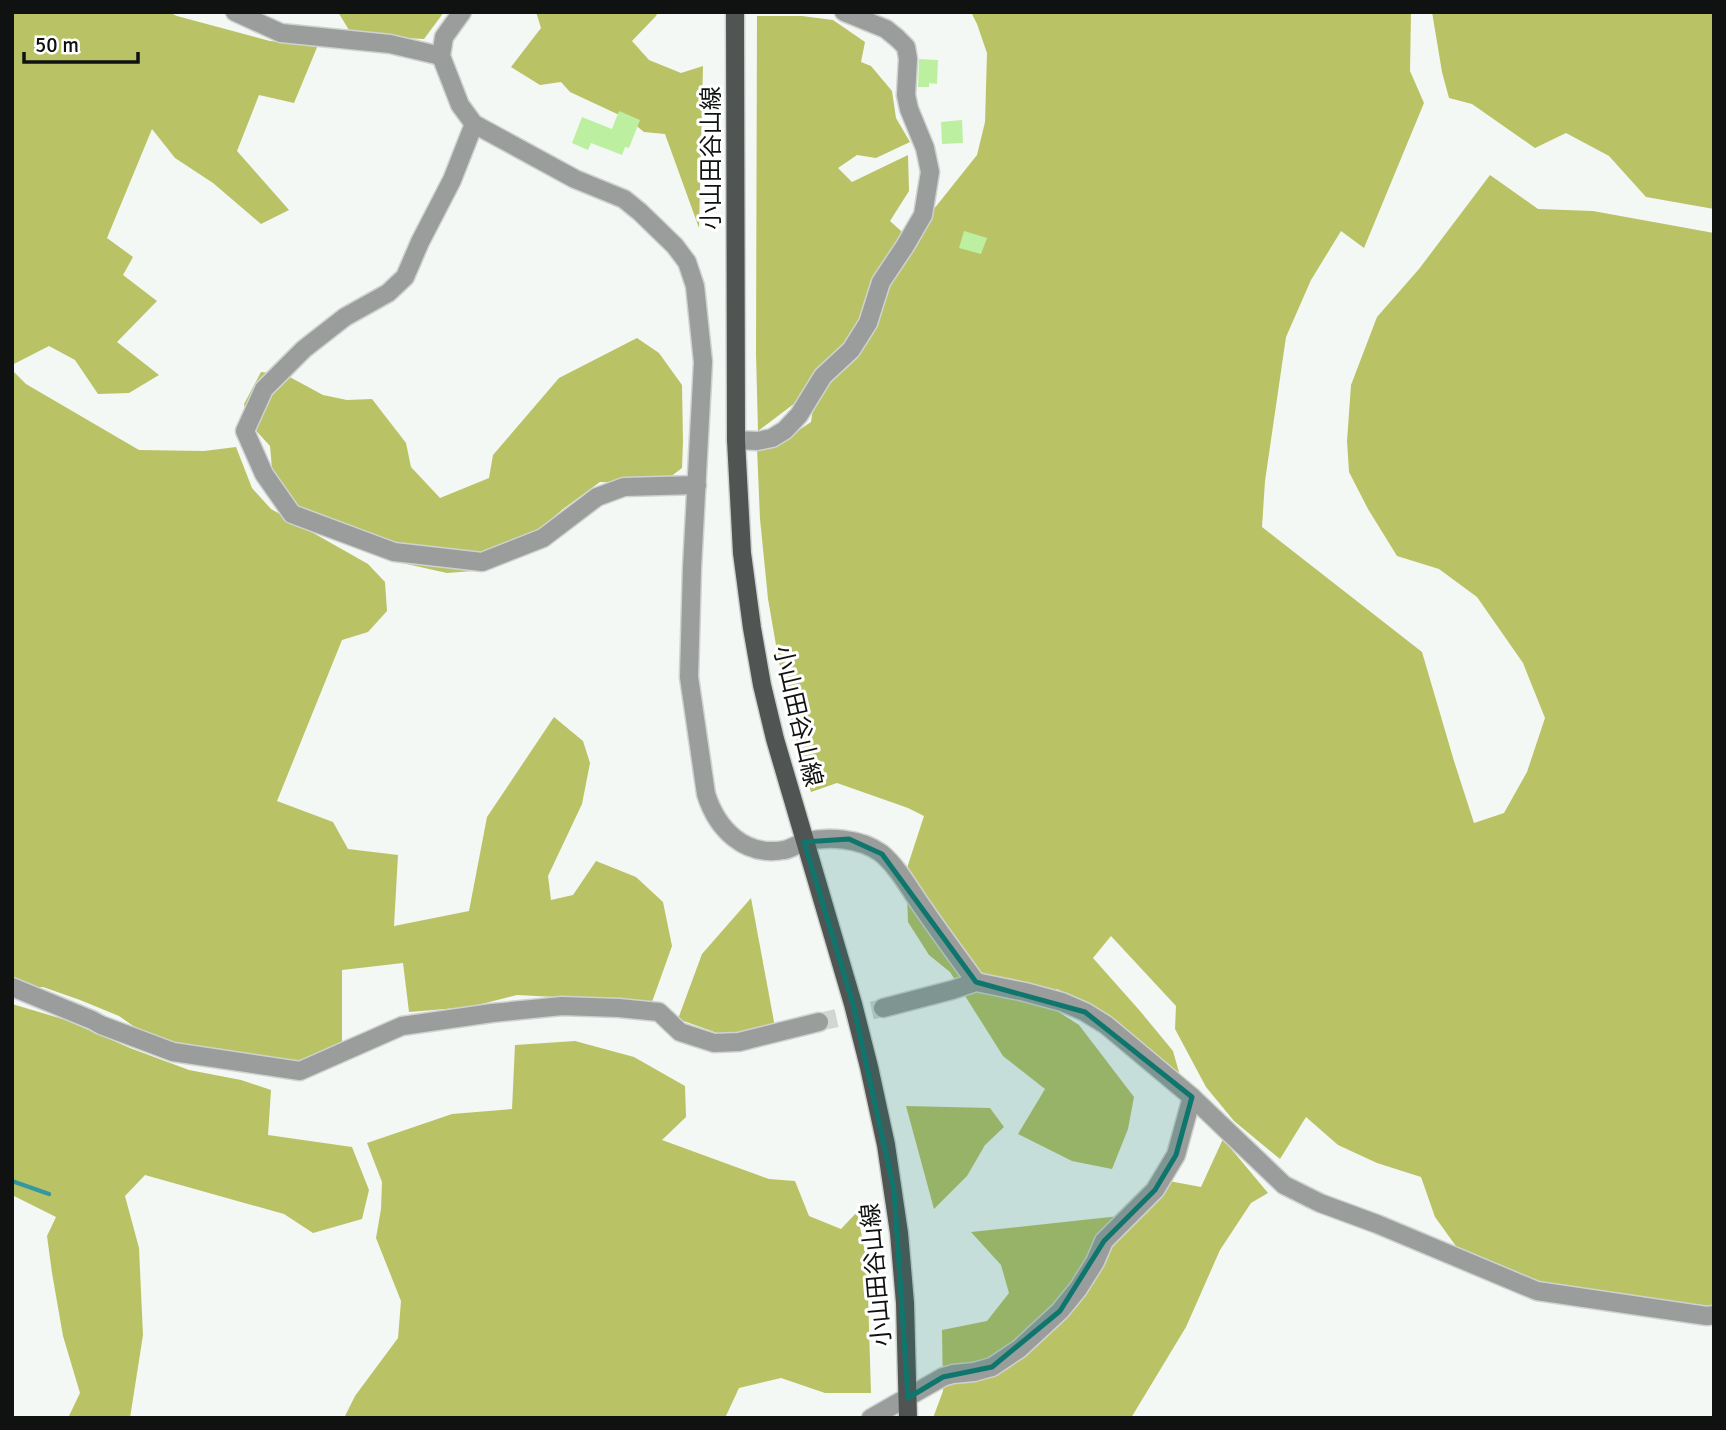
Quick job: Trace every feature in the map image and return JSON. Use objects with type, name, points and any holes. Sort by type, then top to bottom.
[{"type":"main road","name":"小山田谷山線","points":[[736,12],[736,440],[743,553],[752,628],[772,726],[853,1004],[886,1145],[899,1233],[905,1303],[908,1418]]},
{"type":"street","points":[[235,12],[281,33],[390,44],[441,56]]},
{"type":"street","points":[[462,12],[444,37],[441,56],[460,105],[474,124],[575,179],[624,199],[675,246],[687,261],[695,286],[703,362],[689,677],[706,794],[711,810],[720,825],[733,838],[761,851],[785,850],[804,842],[849,839],[882,854],[976,982]]},
{"type":"street","points":[[736,440],[757,441],[772,438],[785,430],[799,415],[824,376],[851,350],[868,323],[881,282],[923,215],[930,172],[925,148],[906,95],[906,47],[886,29],[844,12]]},
{"type":"street","points":[[474,124],[452,180],[405,277],[388,293],[326,331],[264,389],[245,431],[264,474],[292,514],[394,552],[482,562],[544,538],[597,497],[624,486],[697,485]]},
{"type":"street","points":[[883,1008],[976,982],[1062,1002],[1106,1025],[1192,1097],[1284,1185],[1320,1203],[1537,1291],[1714,1315]]},
{"type":"street","points":[[12,987],[173,1052],[300,1072],[402,1026],[562,1006],[619,1007],[659,1012],[680,1032],[714,1043],[739,1042],[819,1022]]},
{"type":"street","points":[[871,1418],[943,1377],[992,1367],[1019,1349],[1060,1311],[1095,1262],[1104,1241],[1155,1190],[1177,1155],[1192,1097]]},
{"type":"highlighted area","points":[[849,839],[882,854],[976,982],[1085,1012],[1192,1097],[1176,1155],[1155,1190],[1104,1241],[1060,1311],[992,1367],[943,1377],[908,1398],[894,1191],[853,1004],[804,842]]},
{"type":"green space","points":[[12,12],[168,12],[270,41],[318,45],[294,103],[259,95],[237,151],[289,210],[261,224],[213,183],[175,158],[152,129],[107,238],[133,257],[123,275],[157,301],[117,342],[159,375],[129,393],[98,394],[75,360],[49,346],[12,365]]},
{"type":"green space","points":[[338,12],[444,12],[424,39],[352,35]]},
{"type":"green space","points":[[536,12],[658,12],[632,41],[649,60],[681,73],[703,66],[699,228],[665,134],[644,132],[628,119],[570,92],[561,82],[540,85],[511,67],[541,28]]},
{"type":"green space","points":[[971,12],[1411,12],[1410,71],[1424,103],[1364,248],[1341,231],[1311,280],[1286,337],[1265,481],[1262,527],[1422,652],[1474,823],[1504,813],[1527,772],[1545,718],[1523,663],[1477,597],[1439,569],[1397,556],[1349,472],[1347,441],[1351,385],[1377,317],[1419,269],[1490,175],[1538,209],[1593,211],[1714,233],[1714,1305],[1708,1309],[1516,1283],[1471,1267],[1435,1217],[1421,1177],[1377,1163],[1338,1145],[1306,1117],[1280,1159],[1234,1121],[1206,1087],[1175,1029],[1176,1006],[1111,936],[1093,958],[1173,1051],[1182,1083],[1108,1015],[1057,989],[1043,998],[1051,1007],[1079,1025],[1134,1097],[1128,1129],[1112,1169],[1072,1161],[1018,1134],[1045,1089],[1003,1056],[950,972],[929,955],[908,922],[906,871],[924,816],[837,783],[811,792],[784,691],[768,599],[760,519],[757,448],[781,442],[811,422],[815,394],[799,400],[758,431],[757,16],[802,16],[833,20],[865,42],[861,62],[871,66],[892,91],[896,118],[910,142],[876,158],[857,155],[838,168],[852,182],[908,155],[909,191],[890,221],[910,239],[977,155],[985,122],[987,53]]},
{"type":"green space","points":[[1432,12],[1714,12],[1714,209],[1646,197],[1609,156],[1566,133],[1535,148],[1472,104],[1449,98]]},
{"type":"green space","points":[[637,338],[659,353],[682,385],[682,468],[661,484],[600,482],[563,509],[515,551],[486,570],[447,573],[402,563],[364,547],[274,492],[270,446],[249,423],[244,404],[261,372],[286,375],[323,395],[347,400],[372,399],[406,443],[411,467],[440,498],[489,478],[493,455],[559,378]]},
{"type":"green space","points":[[12,370],[26,384],[139,450],[204,451],[236,447],[252,488],[271,509],[368,564],[385,582],[387,611],[368,632],[342,640],[277,801],[333,822],[348,849],[398,855],[394,926],[469,911],[487,817],[554,717],[583,741],[590,763],[582,804],[548,876],[551,900],[573,895],[596,861],[636,877],[663,902],[672,946],[652,1002],[517,995],[470,1007],[409,1012],[403,963],[342,970],[342,1047],[298,1062],[265,1067],[214,1066],[139,1030],[119,1016],[80,1000],[43,987],[12,988]]},
{"type":"green space","points":[[751,898],[775,1027],[731,1038],[678,1019],[702,954]]},
{"type":"green space","points":[[12,1004],[66,1020],[189,1070],[241,1080],[271,1090],[268,1135],[352,1147],[369,1190],[362,1219],[313,1233],[284,1214],[145,1175],[125,1196],[139,1248],[143,1335],[130,1418],[68,1418],[80,1393],[63,1336],[52,1273],[47,1236],[56,1217],[12,1195]]},
{"type":"green space","points":[[575,1041],[634,1057],[685,1086],[686,1117],[662,1140],[769,1179],[795,1181],[809,1216],[841,1229],[857,1212],[867,1263],[871,1393],[825,1393],[781,1378],[739,1388],[725,1418],[344,1418],[355,1396],[398,1338],[401,1301],[376,1238],[382,1182],[367,1143],[452,1114],[512,1109],[515,1045]]},
{"type":"green space","points":[[906,1106],[990,1108],[1004,1127],[985,1145],[967,1176],[934,1209]]},
{"type":"green space","points":[[1223,1139],[1268,1193],[1251,1203],[1220,1250],[1186,1327],[1131,1418],[933,1418],[943,1391],[942,1330],[987,1321],[1009,1293],[1001,1265],[971,1232],[1147,1213],[1169,1181],[1201,1187]]},
{"type":"building","points":[[919,59],[938,60],[937,84],[929,83],[929,87],[918,87]]},
{"type":"building","points":[[619,111],[640,120],[629,148],[625,147],[622,155],[591,143],[588,150],[572,143],[582,117],[612,129]]},
{"type":"building","points":[[962,120],[963,143],[942,144],[941,122]]},
{"type":"building","points":[[964,231],[987,238],[981,254],[959,248]]},
{"type":"waterway","points":[[12,1181],[49,1194]]},
{"type":"tunnel","points":[[819,1022],[883,1008]]}]
